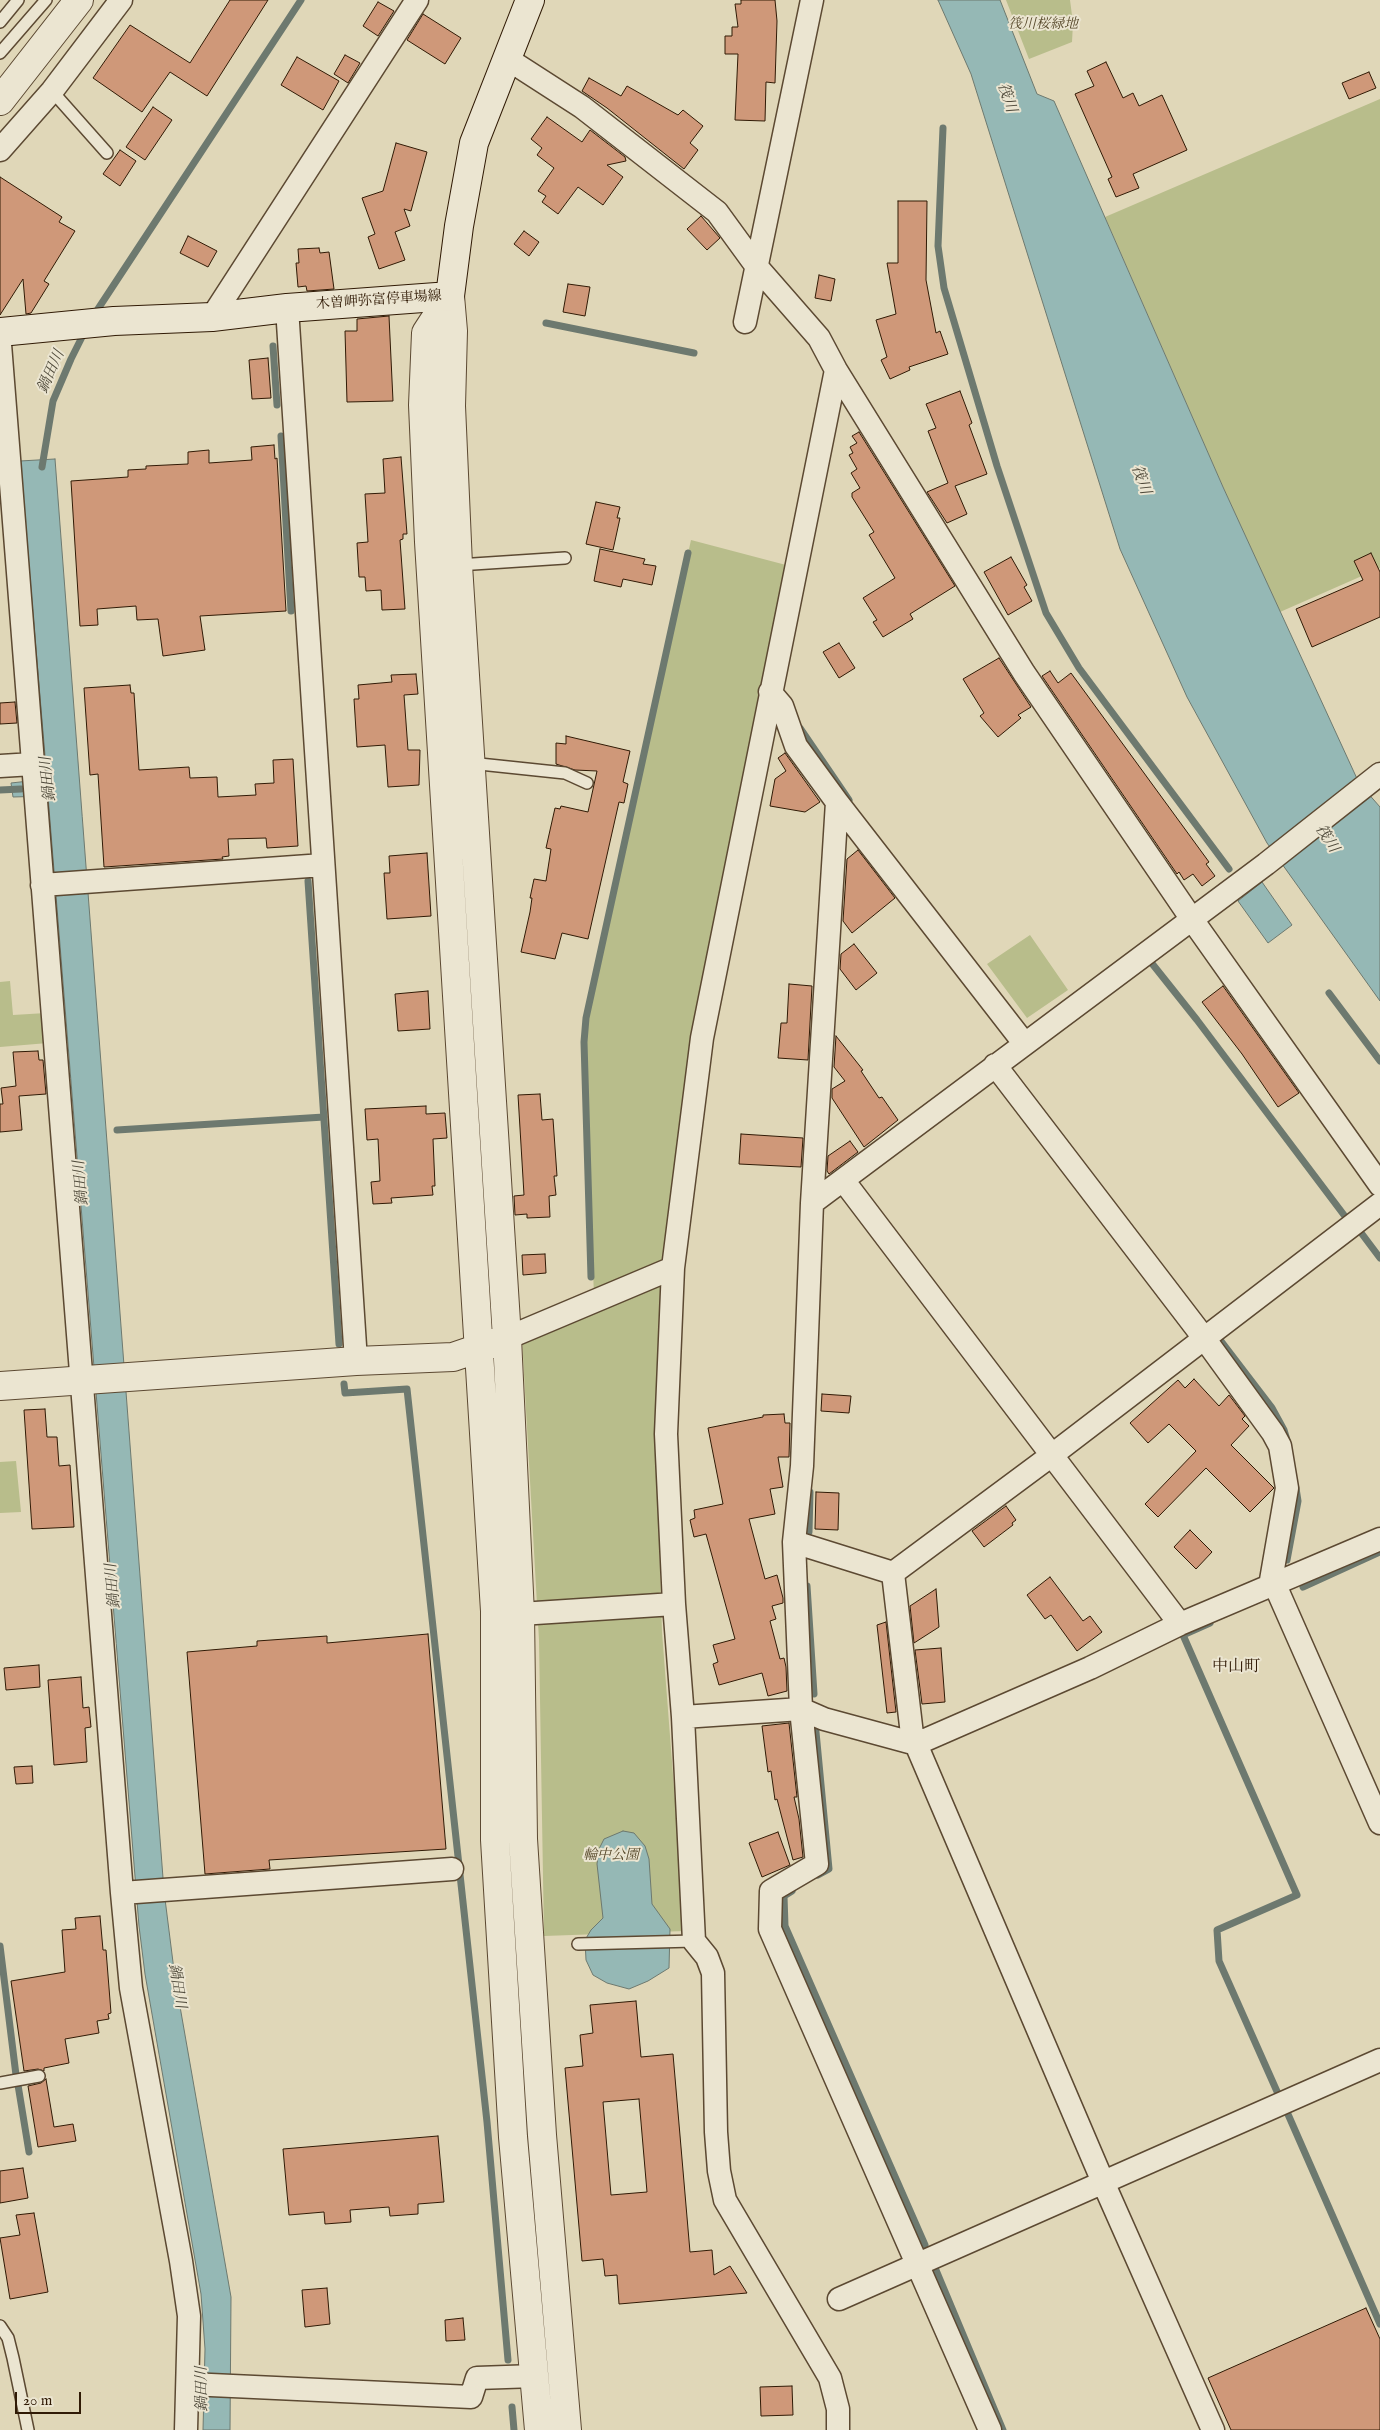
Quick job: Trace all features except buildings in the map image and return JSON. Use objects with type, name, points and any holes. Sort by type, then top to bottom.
[{"type":"street","points":[[0,101],[79,0]]},
{"type":"street","points":[[0,150],[52,91],[122,0]]},
{"type":"street","points":[[212,317],[417,0]]},
{"type":"street","name":"木曽岬弥富停車場線","points":[[0,332],[114,321],[212,317],[287,308],[450,296],[459,226],[474,143],[530,0]]},
{"type":"street","points":[[745,322],[812,0]]},
{"type":"street","points":[[506,58],[582,107],[717,212],[757,267],[819,338],[836,370],[1024,673],[1191,918],[1380,1185]]},
{"type":"street","points":[[450,296],[453,331],[451,406],[458,565],[507,1338],[520,1614],[523,1839],[542,2135],[568,2430]]},
{"type":"street","points":[[450,296],[426,333],[423,405],[447,853],[480,1348],[495,1611],[495,1840],[513,2137],[539,2430]]},
{"type":"street","points":[[287,308],[356,1361]]},
{"type":"street","points":[[0,344],[36,809],[46,885],[81,1380],[128,1892],[131,1988],[181,2261],[189,2316],[194,2385],[186,2430]]},
{"type":"street","points":[[836,370],[702,1038],[673,1268],[666,1434],[674,1604],[683,1717],[686,1941],[707,1957],[713,1973],[716,2132],[719,2171],[725,2200],[830,2378],[838,2409],[838,2430]]},
{"type":"street","points":[[770,692],[782,706],[796,746],[837,802],[1024,1043]]},
{"type":"street","points":[[0,766],[33,769]]},
{"type":"street","points":[[812,1203],[1191,918],[1266,864],[1377,777]]},
{"type":"street","points":[[837,802],[812,1203],[802,1466],[794,1542],[801,1709],[817,1864],[771,1891],[770,1929],[990,2430]]},
{"type":"street","points":[[46,885],[323,865]]},
{"type":"street","points":[[995,1065],[1204,1338],[1273,1433],[1280,1446],[1287,1488],[1272,1586],[1380,1823]]},
{"type":"street","points":[[842,1180],[1052,1455],[1130,1561],[1180,1624]]},
{"type":"street","points":[[893,1573],[1052,1455],[1380,1204]]},
{"type":"street","points":[[0,1386],[356,1361],[453,1357],[507,1338],[673,1268]]},
{"type":"street","points":[[683,1717],[801,1709],[824,1719],[915,1743],[1090,1668],[1180,1624],[1380,1539]]},
{"type":"street","points":[[794,1542],[893,1573]]},
{"type":"street","points":[[893,1573],[915,1743],[1103,2182],[1213,2430]]},
{"type":"street","points":[[520,1614],[674,1604]]},
{"type":"street","points":[[128,1892],[452,1869]]},
{"type":"street","points":[[839,2299],[1380,2060]]},
{"type":"street","points":[[194,2385],[471,2397],[478,2378],[535,2376]]},
{"type":"lane","points":[[0,47],[46,0]]},
{"type":"lane","points":[[0,14],[17,1]]},
{"type":"lane","points":[[0,22],[17,1]]},
{"type":"lane","points":[[0,53],[29,18]]},
{"type":"lane","points":[[52,91],[108,153]]},
{"type":"lane","points":[[458,565],[565,558]]},
{"type":"lane","points":[[470,763],[565,773],[587,783]]},
{"type":"lane","points":[[578,1944],[686,1941]]},
{"type":"lane","points":[[0,2083],[39,2076]]},
{"type":"lane","points":[[0,2326],[8,2338],[28,2430]]},
{"type":"green space","name":"筏川桜緑地","points":[[1006,0],[1070,0],[1073,23],[1072,42],[1029,59]]},
{"type":"green space","points":[[1380,99],[1380,568],[1280,612],[1105,217]]},
{"type":"green space","name":"輪中公園","points":[[691,540],[786,565],[694,1037],[656,1433],[662,1632],[685,1931],[544,1936],[539,1640],[521,1321],[594,1296],[584,1042],[586,1018]]},
{"type":"green space","points":[[1030,935],[1068,990],[1027,1018],[987,964]]},
{"type":"green space","points":[[10,981],[13,1015],[46,1013],[48,1043],[0,1047],[0,982]]},
{"type":"green space","points":[[16,1461],[21,1512],[0,1513],[0,1462]]},
{"type":"water","name":"筏川","points":[[938,0],[1000,0],[1037,94],[1054,101],[1223,487],[1359,783],[1380,807],[1380,1001],[1267,843],[1187,697],[1120,549],[971,74]]},
{"type":"water","points":[[55,459],[164,1891],[175,1978],[231,2297],[230,2430],[203,2430],[205,2349],[201,2294],[145,1974],[139,1926],[48,796],[13,797],[11,783],[47,779],[20,461]]},
{"type":"water","points":[[1262,882],[1292,925],[1268,943],[1238,901]]},
{"type":"water","points":[[623,1831],[634,1833],[645,1846],[649,1859],[652,1904],[670,1929],[669,1968],[648,1981],[629,1989],[607,1983],[593,1975],[586,1960],[585,1940],[591,1930],[603,1918],[597,1864],[599,1849],[604,1839]]},
{"type":"waterway","name":"鍋田川","points":[[94,315],[301,0]]},
{"type":"waterway","points":[[943,128],[938,246],[944,288],[997,466],[1046,613],[1079,668],[1229,869]]},
{"type":"waterway","points":[[546,323],[694,353]]},
{"type":"waterway","name":"鍋田川","points":[[42,467],[53,401],[85,331]]},
{"type":"waterway","points":[[273,346],[277,405]]},
{"type":"waterway","points":[[281,436],[291,611]]},
{"type":"waterway","points":[[591,1277],[584,1042],[586,1018],[688,553]]},
{"type":"waterway","points":[[800,728],[849,800]]},
{"type":"waterway","points":[[0,790],[21,789]]},
{"type":"waterway","points":[[308,881],[339,1344]]},
{"type":"waterway","points":[[1150,961],[1197,1020],[1347,1219]]},
{"type":"waterway","points":[[1329,993],[1380,1061]]},
{"type":"waterway","points":[[117,1130],[324,1117]]},
{"type":"waterway","points":[[1359,1230],[1380,1258]]},
{"type":"waterway","points":[[1220,1340],[1272,1408],[1284,1430],[1287,1440]]},
{"type":"waterway","points":[[344,1384],[345,1393],[407,1389],[487,2122],[508,2360]]},
{"type":"waterway","points":[[1287,1560],[1298,1501],[1296,1488]]},
{"type":"waterway","points":[[809,1532],[810,1492]]},
{"type":"waterway","points":[[1303,1587],[1380,1552]]},
{"type":"waterway","points":[[807,1586],[814,1694]]},
{"type":"waterway","points":[[1210,1623],[1183,1635],[1297,1895],[1217,1930],[1219,1961],[1279,2096]]},
{"type":"waterway","points":[[816,1732],[829,1869],[818,1875]]},
{"type":"waterway","points":[[792,1891],[784,1896],[785,1926],[925,2245]]},
{"type":"waterway","points":[[0,1946],[16,2075]]},
{"type":"waterway","points":[[18,2085],[29,2152]]},
{"type":"waterway","points":[[1287,2112],[1380,2324]]},
{"type":"waterway","points":[[936,2270],[1003,2430]]},
{"type":"waterway","points":[[512,2407],[514,2430]]},
{"type":"district","name":"中山町","points":[[1236,1668]]}]
